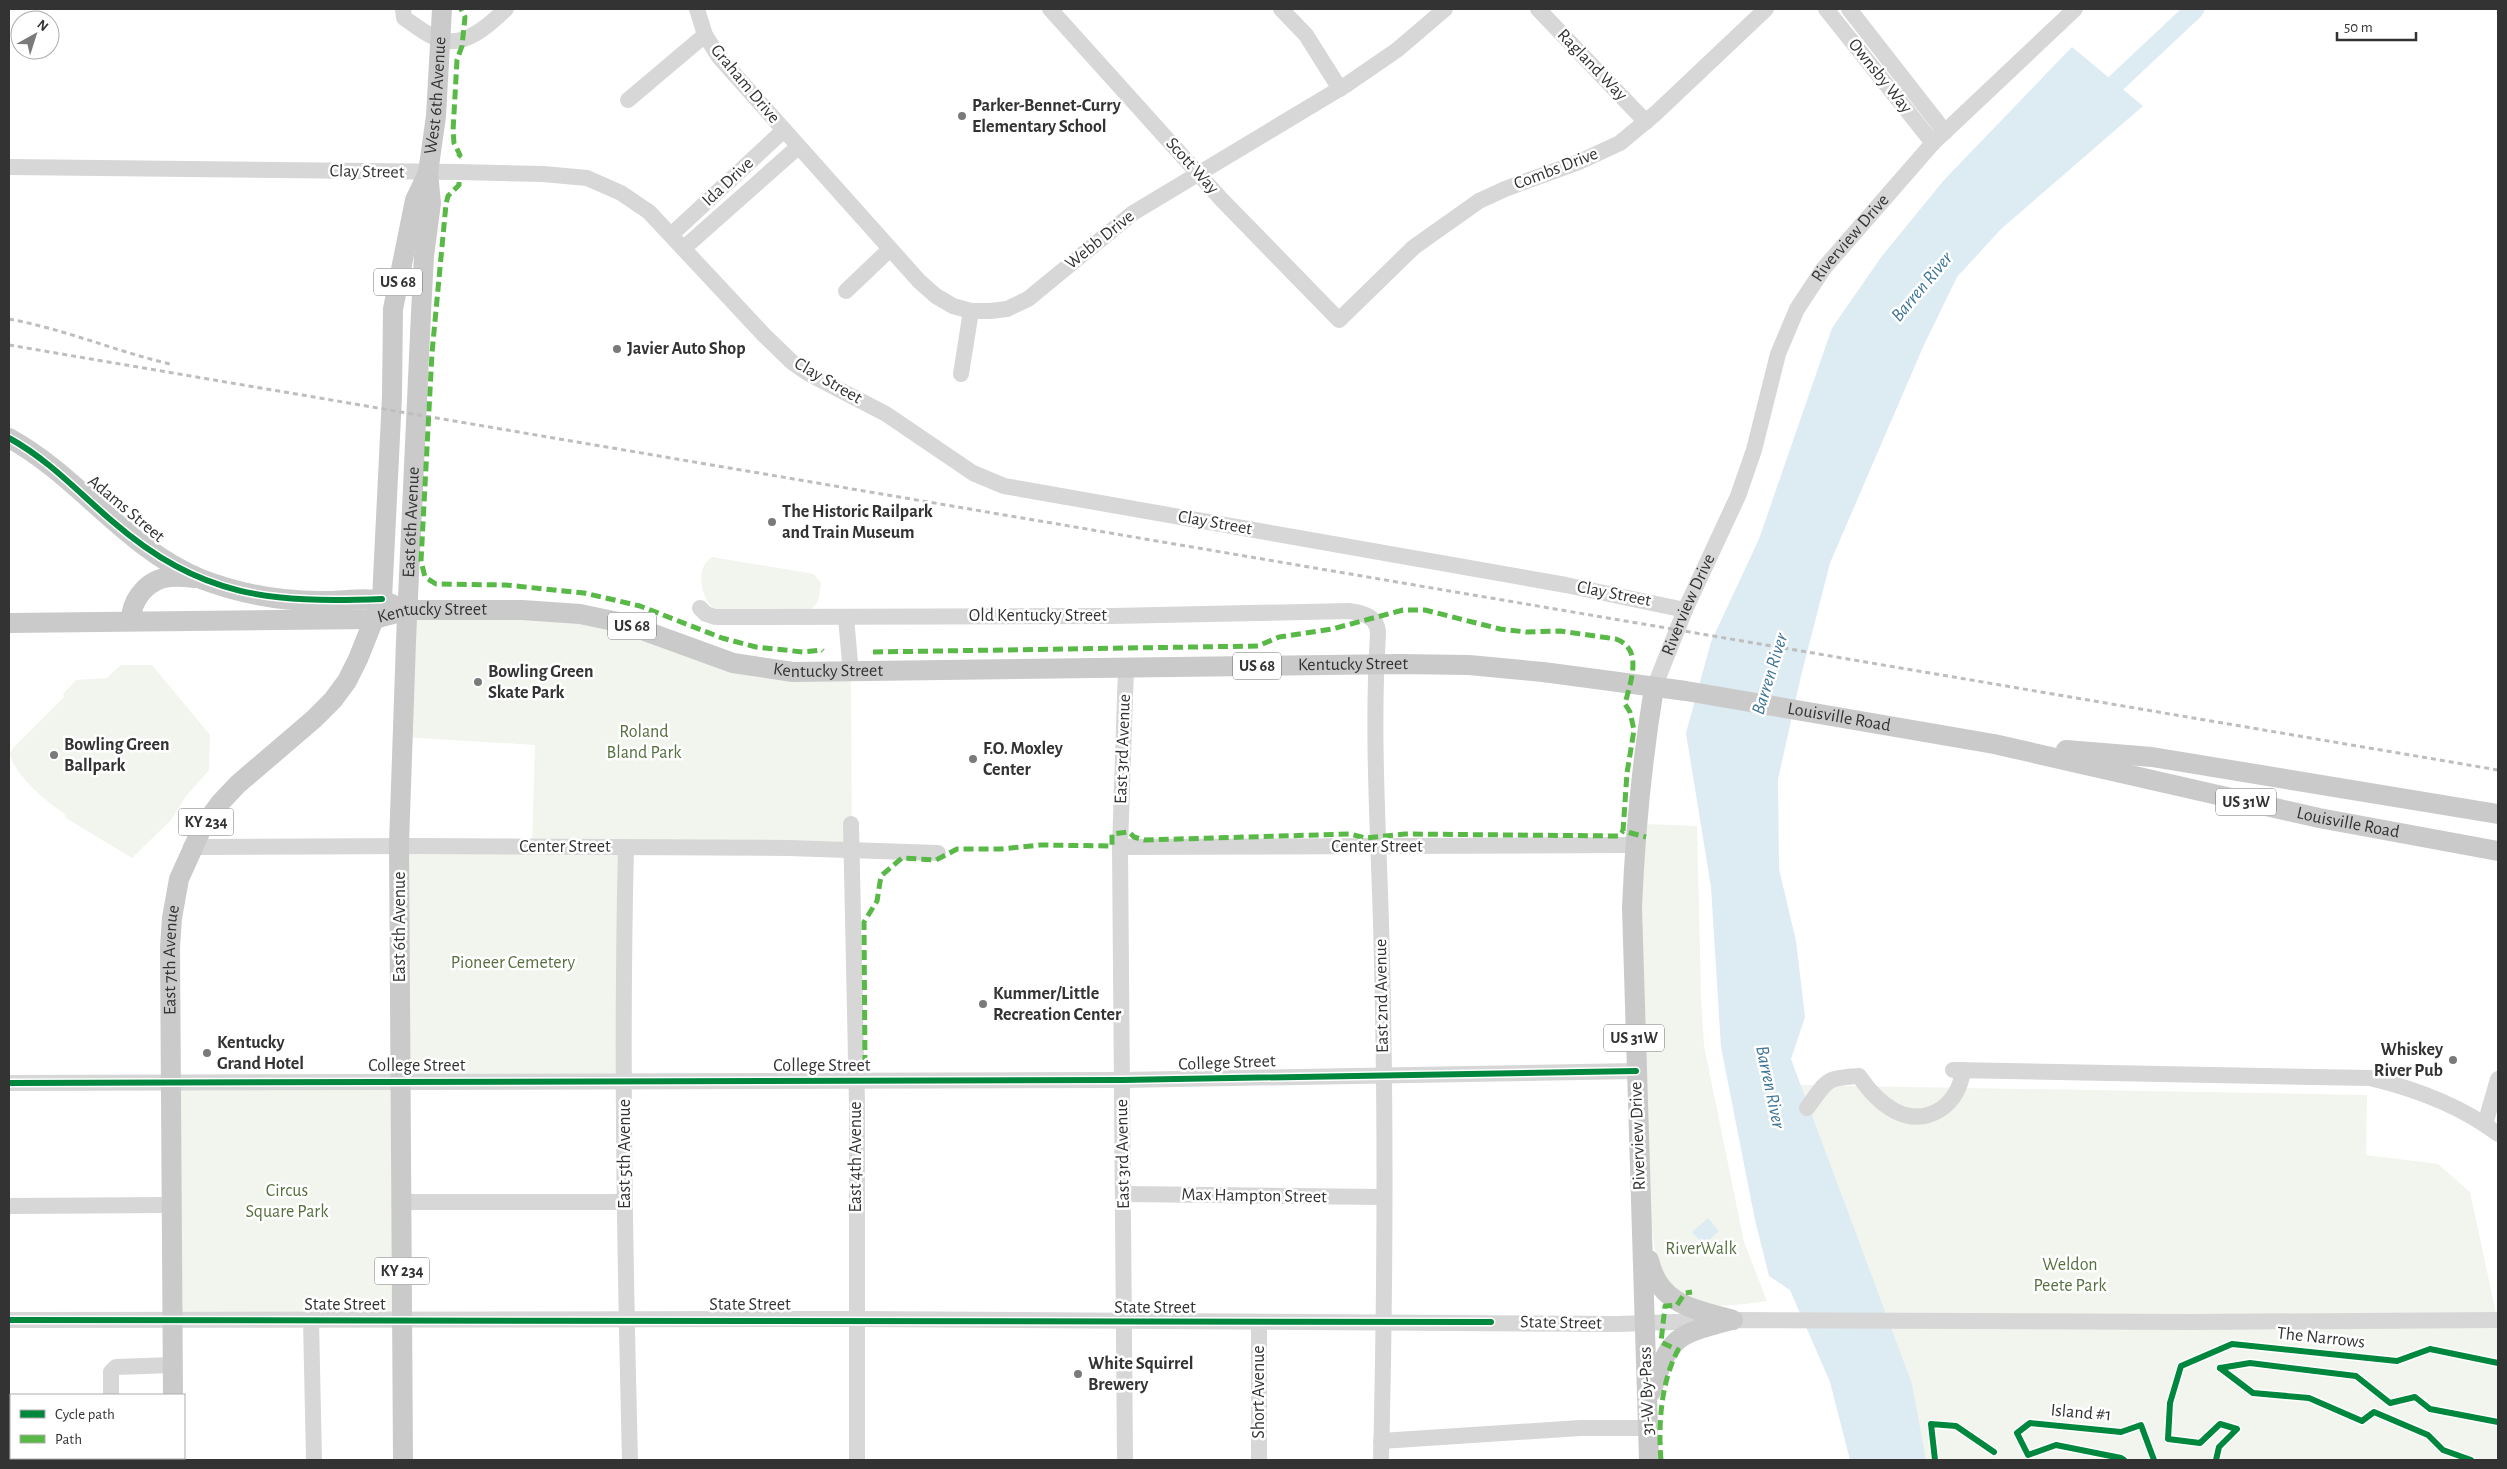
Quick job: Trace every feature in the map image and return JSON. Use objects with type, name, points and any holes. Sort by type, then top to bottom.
[{"type":"main road","name":"US 68","points":[[440,40],[442,9]]},
{"type":"main road","name":"West 6th Avenue","points":[[418,394],[424,256],[431,203],[428,173],[436,116],[440,40]]},
{"type":"main road","name":"West 6th Avenue","points":[[392,396],[393,310],[415,200],[428,173]]},
{"type":"main road","name":"East 6th Avenue","points":[[403,1460],[399,846],[418,394]]},
{"type":"main road","name":"East 6th Avenue","points":[[382,600],[392,396]]},
{"type":"main road","name":"Adams Street","points":[[9,438],[42,458],[62,474],[138,543],[170,564],[199,578],[240,592],[279,599],[321,601],[382,600],[408,610]]},
{"type":"main road","points":[[132,621],[131,612],[136,599],[152,584],[171,577],[199,578]]},
{"type":"main road","name":"East 7th Avenue","points":[[173,1394],[172,918],[179,879],[191,847],[220,802],[333,700],[347,681],[382,600]]},
{"type":"main road","name":"Kentucky Street","points":[[9,623],[374,619],[408,610],[522,610],[580,614],[623,623],[743,665],[793,672],[852,673],[1376,664],[1508,668],[1654,688]]},
{"type":"main road","name":"Louisville Road","points":[[1654,688],[1686,691],[1994,744],[2319,818],[2498,851]]},
{"type":"main road","name":"Riverview Drive","points":[[1644,1323],[1632,943],[1634,845],[1642,760],[1654,688]]},
{"type":"main road","name":"Louisville Road","points":[[1994,744],[2152,757],[2498,814]]},
{"type":"main road","points":[[1642,1232],[1657,1284],[1668,1295],[1682,1304],[1738,1320]]},
{"type":"main road","points":[[1647,1403],[1663,1359],[1670,1346],[1679,1337],[1689,1332],[1738,1320]]},
{"type":"main road","name":"31-W By-Pass","points":[[1644,1323],[1649,1460]]},
{"type":"street","name":"West 6th Avenue","points":[[403,9],[404,18],[440,40]]},
{"type":"street","points":[[440,40],[458,40],[473,34],[506,9]]},
{"type":"street","name":"Graham Drive","points":[[697,9],[705,36],[719,57],[784,130]]},
{"type":"street","name":"Scott Way","points":[[1050,9],[1198,173],[1339,320]]},
{"type":"street","points":[[1281,9],[1306,35],[1340,89]]},
{"type":"street","name":"Webb Drive","points":[[784,130],[889,250],[936,296],[953,306],[971,311],[998,310],[1028,299],[1133,213],[1340,89],[1397,50],[1444,9]]},
{"type":"street","name":"Ragland Way","points":[[1538,9],[1646,122]]},
{"type":"street","name":"Combs Drive","points":[[1339,320],[1414,247],[1479,201],[1505,188],[1610,149],[1646,122],[1766,9]]},
{"type":"street","name":"Ownsby Way","points":[[1826,9],[1939,138]]},
{"type":"street","name":"Ownsby Way","points":[[1849,9],[1939,138]]},
{"type":"street","name":"Riverview Drive","points":[[1654,688],[1685,610],[1744,481],[1761,426],[1778,354],[1797,309],[1824,268],[1939,138],[2075,9]]},
{"type":"street","points":[[628,100],[705,36]]},
{"type":"street","name":"Ida Drive","points":[[672,234],[784,130]]},
{"type":"street","name":"Ida Drive","points":[[684,248],[798,147]]},
{"type":"street","name":"Clay Street","points":[[9,167],[543,174],[587,178],[614,189],[650,212],[764,335],[793,363],[809,374],[886,414],[960,465],[989,480],[1021,489],[1566,585],[1685,610]]},
{"type":"street","points":[[846,291],[889,250]]},
{"type":"street","points":[[961,374],[971,311]]},
{"type":"street","name":"Old Kentucky Street","points":[[700,608],[706,614],[715,617],[846,618],[1228,615],[1339,611],[1362,613],[1376,622]]},
{"type":"street","points":[[846,618],[852,673]]},
{"type":"street","name":"East 2nd Avenue","points":[[1376,622],[1378,634],[1375,736],[1384,1075],[1383,1322],[1380,1460]]},
{"type":"street","name":"East 3rd Avenue","points":[[1125,1460],[1120,847],[1126,668]]},
{"type":"street","name":"East 4th Avenue","points":[[851,824],[856,1081],[857,1460]]},
{"type":"street","name":"Center Street","points":[[1120,847],[1634,845]]},
{"type":"street","name":"Center Street","points":[[191,847],[399,846],[852,849],[938,852]]},
{"type":"street","name":"East 5th Avenue","points":[[626,848],[623,952],[624,1202],[630,1460]]},
{"type":"street","points":[[1807,1108],[1825,1083],[1833,1077],[1860,1076],[1871,1094],[1894,1111],[1910,1118],[1929,1116],[1950,1103],[1962,1082],[1958,1070],[2370,1078],[2434,1097],[2464,1111],[2498,1134]]},
{"type":"street","name":"College Street","points":[[9,1083],[1122,1080],[1636,1071]]},
{"type":"street","points":[[2485,1124],[2498,1079]]},
{"type":"street","name":"Max Hampton Street","points":[[1124,1194],[1384,1197]]},
{"type":"street","points":[[402,1202],[624,1202]]},
{"type":"street","points":[[9,1206],[172,1205]]},
{"type":"street","name":"State Street","points":[[9,1320],[857,1320],[1123,1323],[1644,1323],[1738,1320],[1976,1322],[2498,1320]]},
{"type":"street","points":[[311,1320],[314,1460]]},
{"type":"street","name":"Short Avenue","points":[[1259,1323],[1259,1460]]},
{"type":"street","points":[[111,1394],[111,1372],[116,1366],[173,1366]]},
{"type":"street","points":[[1381,1440],[1580,1428],[1648,1428]]},
{"type":"green space","points":[[712,557],[814,574],[821,583],[817,603],[808,610],[715,609],[706,598],[702,583],[703,568]]},
{"type":"green space","name":"Roland Bland Park","points":[[408,610],[580,614],[712,656],[851,673],[852,849],[626,847],[624,1081],[400,1081],[399,844],[532,847],[535,745],[403,737]]},
{"type":"green space","points":[[121,665],[152,665],[210,735],[209,770],[186,796],[171,820],[132,858],[66,818],[64,813],[49,803],[24,779],[17,770],[10,754],[13,748],[64,697],[63,694],[76,680],[107,678]]},
{"type":"green space","name":"RiverWalk","points":[[1645,824],[1697,826],[1704,1046],[1744,1242],[1767,1301],[1727,1305],[1699,1304],[1674,1294],[1662,1281],[1660,1274],[1651,1222],[1640,960]]},
{"type":"green space","name":"Circus Square Park","points":[[400,1081],[402,1320],[173,1320],[171,1083]]},
{"type":"green space","name":"Weldon Peete Park","points":[[1800,1085],[2367,1095],[2366,1155],[2438,1164],[2470,1192],[2498,1323],[2498,1460],[1926,1460],[1911,1383]]},
{"type":"water","points":[[2072,47],[2143,106],[2001,229],[1957,277],[1923,347],[1830,563],[1801,676],[1778,779],[1779,869],[1796,941],[1805,1017],[1791,1059],[1912,1384],[1926,1460],[1850,1460],[1830,1382],[1790,1290],[1769,1276],[1755,1220],[1721,1047],[1711,887],[1686,733],[1711,642],[1759,539],[1832,328],[1882,256],[1944,180]]},
{"type":"water","points":[[1708,1218],[1719,1231],[1704,1245],[1692,1232]]},
{"type":"waterway","name":"Barren River","points":[[2097,101],[2195,9]]},
{"type":"railway","points":[[9,319],[50,328],[170,364]]},
{"type":"railway","points":[[9,345],[2498,770]]},
{"type":"marked path","points":[[458,157],[460,155],[454,143],[453,131],[457,60],[462,46],[465,17],[461,9]]},
{"type":"marked path","points":[[459,182],[459,185],[448,196],[446,204],[432,353],[421,561],[425,577],[436,584],[506,585],[584,593],[640,606],[722,638],[756,647],[803,652],[823,651]]},
{"type":"marked path","points":[[873,652],[1258,646],[1279,637],[1332,629],[1403,610],[1425,610],[1500,629],[1526,632],[1560,631],[1616,639],[1625,644],[1630,650],[1633,667],[1625,704],[1630,712],[1634,730],[1627,773],[1623,831],[1646,837]]},
{"type":"marked path","points":[[865,1065],[864,922],[877,901],[881,876],[902,858],[936,860],[957,849],[1000,849],[1040,845],[1112,846],[1112,834],[1129,832],[1134,837],[1144,840],[1350,834],[1365,838],[1405,834],[1619,836],[1623,831]]},
{"type":"marked path","points":[[1661,1460],[1660,1432],[1664,1389],[1672,1362],[1678,1350],[1661,1342],[1665,1306],[1677,1305],[1685,1293],[1692,1292]]},
{"type":"cycle path","points":[[9,438],[50,466],[112,521],[145,547],[176,566],[207,581],[238,590],[271,596],[305,599],[382,599]]},
{"type":"cycle path","points":[[9,1083],[1122,1080],[1636,1071]]},
{"type":"cycle path","points":[[9,1320],[1491,1322]]},
{"type":"cycle path","name":"The Narrows","points":[[2216,1460],[2219,1447],[2237,1429],[2220,1424],[2200,1443],[2168,1439],[2170,1403],[2181,1366],[2232,1344],[2397,1361],[2430,1349],[2498,1363]]},
{"type":"cycle path","points":[[2220,1368],[2250,1363],[2356,1376],[2390,1403],[2415,1397],[2430,1409],[2498,1422]]},
{"type":"cycle path","points":[[2220,1368],[2253,1393],[2309,1398],[2362,1421],[2374,1412],[2428,1435],[2443,1450],[2471,1460]]},
{"type":"cycle path","name":"Island #1","points":[[2124,1460],[2056,1445],[2028,1455],[2017,1433],[2030,1423],[2121,1432],[2141,1425],[2154,1460]]},
{"type":"cycle path","points":[[1935,1460],[1931,1424],[1956,1426],[1994,1452]]},
{"type":"place","name":"Parker-Bennet-Curry Elementary School","points":[[962,116]]},
{"type":"place","name":"Javier Auto Shop","points":[[617,349]]},
{"type":"place","name":"The Historic Railpark and Train Museum","points":[[772,522]]},
{"type":"place","name":"Bowling Green Skate Park","points":[[478,682]]},
{"type":"place","name":"Bowling Green Ballpark","points":[[54,755]]},
{"type":"place","name":"F.O. Moxley Center","points":[[973,759]]},
{"type":"place","name":"Kummer/Little Recreation Center","points":[[983,1004]]},
{"type":"place","name":"Kentucky Grand Hotel","points":[[207,1053]]},
{"type":"place","name":"Whiskey River Pub","points":[[2453,1060]]},
{"type":"place","name":"White Squirrel Brewery","points":[[1078,1374]]},
{"type":"park label","name":"Pioneer Cemetery","points":[[513,963]]}]
